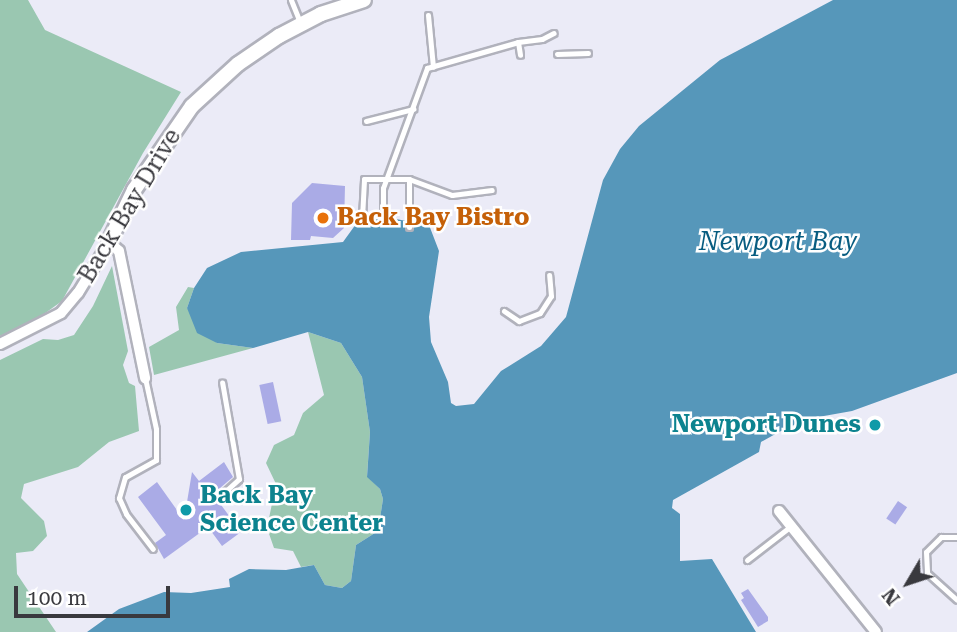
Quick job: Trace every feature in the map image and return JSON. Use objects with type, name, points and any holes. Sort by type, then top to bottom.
[{"type":"street","name":"Back Bay Drive","points":[[0,344],[31,331],[61,313],[78,293],[109,242],[134,190],[192,106],[238,64],[301,24],[364,0]]},
{"type":"street","points":[[109,242],[118,251],[145,378]]},
{"type":"street","points":[[779,511],[875,632]]},
{"type":"lane","points":[[291,0],[301,24]]},
{"type":"lane","points":[[428,15],[433,67]]},
{"type":"lane","points":[[383,221],[383,188],[427,68],[517,42],[542,39],[554,33]]},
{"type":"lane","points":[[517,42],[520,55]]},
{"type":"lane","points":[[557,54],[588,53]]},
{"type":"lane","points":[[366,121],[413,109]]},
{"type":"lane","points":[[362,218],[364,179],[409,179],[452,195],[492,190]]},
{"type":"lane","points":[[409,179],[409,227]]},
{"type":"lane","points":[[504,311],[519,321],[540,313],[551,296],[549,275]]},
{"type":"lane","points":[[145,378],[156,429],[156,460],[125,477],[118,498],[126,514],[153,549]]},
{"type":"lane","points":[[219,497],[239,479],[222,382]]},
{"type":"lane","points":[[747,560],[791,526]]},
{"type":"lane","points":[[957,537],[941,537],[926,552],[927,573],[957,600]]},
{"type":"green space","points":[[0,0],[28,0],[45,30],[181,92],[143,153],[62,301],[37,319],[0,336]]},
{"type":"green space","points":[[112,266],[128,351],[123,365],[129,383],[135,386],[139,431],[109,442],[78,467],[24,484],[21,498],[44,521],[47,536],[33,551],[16,553],[17,574],[56,632],[0,632],[0,360],[43,339],[58,340],[74,335],[93,306]]},
{"type":"green space","points":[[188,287],[194,288],[187,308],[217,343],[253,348],[154,375],[149,347],[179,330],[176,307]]},
{"type":"green space","points":[[308,332],[341,343],[362,377],[370,432],[367,476],[380,489],[383,499],[378,531],[356,545],[351,581],[342,588],[325,585],[314,565],[301,567],[293,551],[274,548],[267,528],[276,484],[266,463],[274,445],[294,435],[303,413],[324,395]]},
{"type":"water","name":"Newport Bay","points":[[833,0],[957,0],[957,373],[852,411],[807,419],[761,442],[759,452],[673,500],[672,508],[680,514],[680,561],[712,559],[756,632],[87,632],[119,609],[164,592],[191,593],[230,587],[229,579],[249,569],[286,570],[314,565],[325,585],[342,588],[351,581],[356,545],[378,531],[383,499],[380,489],[367,477],[370,432],[362,377],[341,343],[308,332],[253,348],[217,343],[197,333],[187,308],[194,288],[207,268],[241,252],[343,242],[356,224],[357,212],[429,225],[439,251],[429,317],[431,342],[448,382],[451,403],[456,406],[474,404],[501,371],[541,346],[566,317],[603,180],[620,149],[639,126],[720,60]]},
{"type":"building","points":[[312,183],[345,186],[344,228],[333,238],[311,236],[310,240],[291,240],[292,203]]},
{"type":"building","points":[[273,382],[281,421],[268,424],[259,385]]},
{"type":"building","name":"Back Bay Science Center","points":[[224,462],[233,477],[213,494],[241,532],[222,546],[208,527],[164,559],[155,543],[166,535],[138,497],[157,482],[184,520],[192,472],[199,481]]},
{"type":"building","points":[[898,501],[907,507],[895,525],[886,518]]},
{"type":"building","points":[[748,589],[768,617],[768,621],[758,627],[741,600],[744,598],[741,593]]},
{"type":"place","name":"Back Bay Bistro","points":[[323,218]]},
{"type":"place","name":"Newport Dunes","points":[[875,425]]},
{"type":"place","name":"Back Bay Science Center","points":[[186,510]]}]
